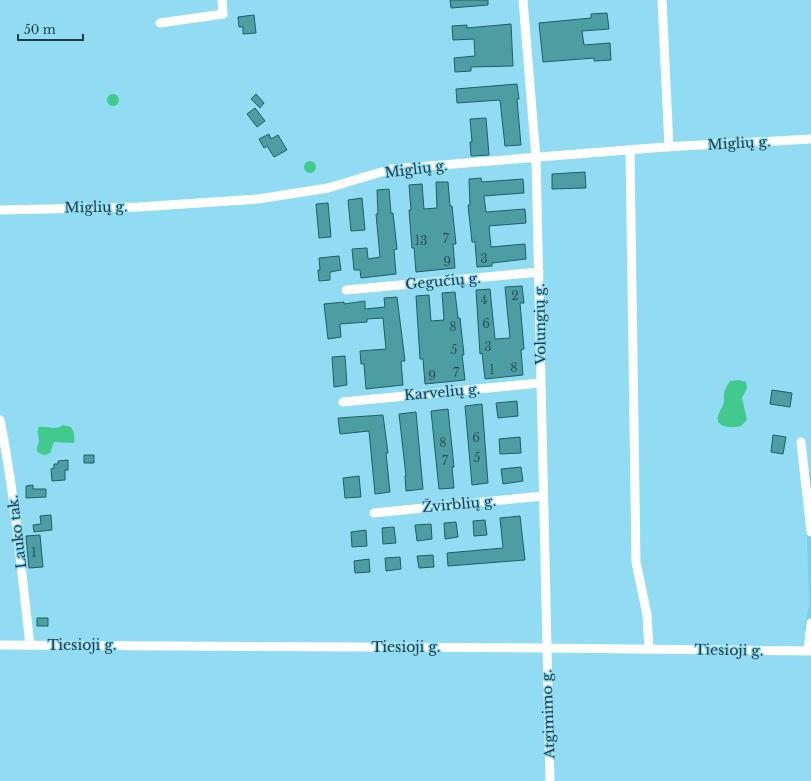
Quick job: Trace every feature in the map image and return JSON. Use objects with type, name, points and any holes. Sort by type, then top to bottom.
[{"type":"street","points":[[160,24],[223,14],[222,0]]},
{"type":"street","name":"Volungių g.","points":[[523,0],[536,158],[546,648]]},
{"type":"street","points":[[662,0],[670,147]]},
{"type":"street","name":"Miglių g.","points":[[0,210],[139,206],[258,199],[328,188],[391,169],[670,147],[811,139]]},
{"type":"street","points":[[630,151],[636,562],[647,615],[649,649]]},
{"type":"street","name":"Gegučių g.","points":[[346,290],[539,272]]},
{"type":"street","name":"Karvelių g.","points":[[343,402],[540,383]]},
{"type":"street","name":"Lauko tak.","points":[[0,420],[12,492],[30,645]]},
{"type":"street","points":[[801,442],[811,532]]},
{"type":"street","name":"Žvirblių g.","points":[[374,513],[543,496]]},
{"type":"street","points":[[810,651],[811,623]]},
{"type":"street","name":"Tiesioji g.","points":[[0,645],[810,651]]},
{"type":"street","name":"Atgimimo g.","points":[[546,648],[550,781]]},
{"type":"shaded area","points":[[113,94],[117,96],[119,100],[117,104],[113,106],[109,104],[107,100],[109,96]]},
{"type":"shaded area","points":[[308,161],[312,161],[316,167],[312,173],[308,173],[304,169],[304,165]]},
{"type":"shaded area","points":[[738,380],[746,382],[747,388],[742,398],[747,420],[741,426],[726,427],[719,423],[719,412],[724,402],[724,394],[727,386],[730,381]]},
{"type":"shaded area","points":[[63,425],[71,427],[74,435],[74,443],[54,442],[50,453],[46,455],[37,451],[39,427],[57,428]]},
{"type":"shaded area","points":[[811,472],[811,630],[804,630],[809,606],[805,473]]},
{"type":"building","points":[[450,0],[488,0],[488,5],[451,8]]},
{"type":"building","points":[[607,13],[609,29],[582,31],[584,45],[610,43],[611,60],[594,61],[594,58],[543,62],[539,23],[591,18],[591,14]]},
{"type":"building","points":[[254,15],[256,33],[243,34],[243,27],[239,27],[238,17]]},
{"type":"building","points":[[511,24],[513,66],[471,67],[471,71],[455,72],[454,58],[475,56],[474,39],[453,40],[452,26],[467,25],[467,28]]},
{"type":"building","points":[[517,84],[521,145],[505,146],[500,100],[457,103],[456,89]]},
{"type":"building","points":[[256,94],[264,103],[260,108],[251,99]]},
{"type":"building","points":[[255,108],[265,121],[257,127],[247,114]]},
{"type":"building","points":[[486,118],[489,155],[471,156],[470,142],[472,142],[470,119]]},
{"type":"building","points":[[269,134],[271,139],[278,135],[287,150],[274,157],[267,146],[264,148],[259,139]]},
{"type":"building","points":[[585,172],[586,188],[552,189],[552,174]]},
{"type":"building","points":[[481,178],[482,182],[523,179],[524,193],[484,196],[486,212],[525,209],[526,223],[489,226],[491,247],[525,244],[526,259],[492,263],[492,266],[477,267],[475,242],[472,242],[468,205],[470,205],[469,179]]},
{"type":"building","points":[[436,182],[448,182],[456,244],[453,244],[455,268],[416,272],[414,248],[412,248],[409,185],[422,184],[424,209],[437,208]]},
{"type":"building","points":[[389,189],[397,249],[394,250],[396,274],[361,278],[360,270],[354,270],[352,249],[367,248],[368,259],[380,257],[376,214],[378,214],[377,190]]},
{"type":"building","points":[[362,198],[365,230],[351,231],[348,200]]},
{"type":"building","points":[[328,203],[331,237],[319,238],[316,204]]},
{"type":"building","points":[[339,256],[341,270],[330,272],[330,280],[319,281],[319,258]]},
{"type":"building","points":[[522,286],[524,303],[520,303],[524,349],[521,350],[523,375],[485,379],[482,353],[480,354],[476,290],[490,289],[495,339],[510,338],[505,287]]},
{"type":"building","points":[[455,292],[458,318],[460,318],[465,380],[425,384],[423,359],[420,359],[416,296],[429,295],[431,321],[444,320],[442,293]]},
{"type":"building","points":[[397,297],[405,361],[401,361],[403,385],[366,389],[364,364],[361,364],[360,351],[386,349],[383,318],[367,319],[367,322],[340,324],[341,337],[328,339],[324,304],[344,302],[344,304],[365,301],[365,309],[385,307],[384,298]]},
{"type":"building","points":[[345,356],[347,385],[334,387],[332,357]]},
{"type":"building","points":[[772,390],[792,393],[790,407],[770,404]]},
{"type":"building","points":[[517,401],[518,416],[498,418],[496,403]]},
{"type":"building","points":[[482,404],[488,483],[472,485],[465,406]]},
{"type":"building","points":[[448,409],[454,467],[452,467],[454,488],[439,489],[431,411]]},
{"type":"building","points":[[416,412],[423,489],[406,491],[406,476],[399,414]]},
{"type":"building","points":[[383,415],[388,453],[386,453],[390,492],[375,494],[369,431],[340,434],[338,418]]},
{"type":"building","points":[[773,435],[786,437],[783,454],[771,452]]},
{"type":"building","points":[[520,437],[521,453],[500,454],[499,439]]},
{"type":"building","points":[[84,455],[94,455],[94,463],[84,463]]},
{"type":"building","points":[[68,460],[68,470],[65,470],[65,480],[52,481],[51,469],[54,468],[54,464],[58,464],[58,461]]},
{"type":"building","points":[[521,467],[523,481],[503,484],[501,469]]},
{"type":"building","points":[[359,476],[361,497],[345,498],[343,478]]},
{"type":"building","points":[[33,485],[33,489],[46,489],[46,497],[26,498],[26,486]]},
{"type":"building","points":[[51,515],[52,530],[34,532],[33,525],[41,524],[40,516]]},
{"type":"building","points":[[520,516],[525,560],[448,566],[447,553],[503,548],[500,518]]},
{"type":"building","points":[[485,520],[487,535],[474,536],[473,521]]},
{"type":"building","points":[[456,522],[458,537],[445,539],[444,523]]},
{"type":"building","points":[[431,524],[432,539],[417,541],[415,525]]},
{"type":"building","points":[[394,527],[396,543],[383,544],[382,528]]},
{"type":"building","points":[[366,530],[367,546],[352,547],[351,532]]},
{"type":"building","points":[[40,535],[43,567],[29,568],[26,536]]},
{"type":"building","points":[[433,555],[434,567],[419,568],[417,556]]},
{"type":"building","points":[[400,557],[401,569],[386,571],[385,558]]},
{"type":"building","points":[[369,559],[370,572],[355,573],[354,561]]},
{"type":"building","points":[[37,618],[48,618],[48,626],[37,626]]}]
